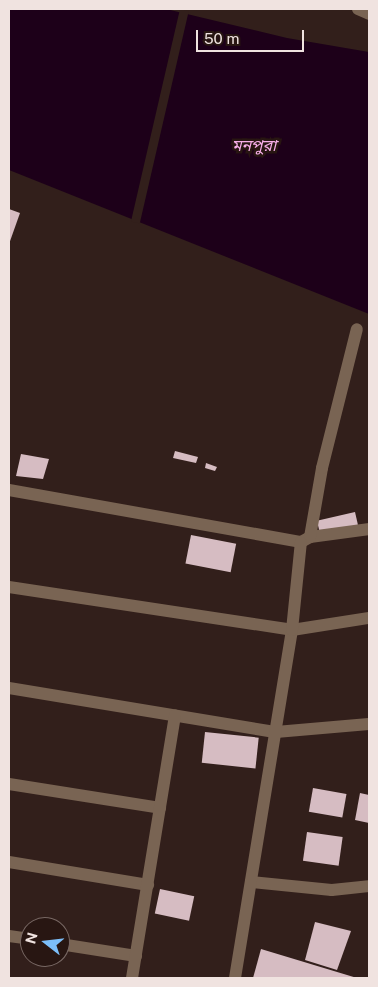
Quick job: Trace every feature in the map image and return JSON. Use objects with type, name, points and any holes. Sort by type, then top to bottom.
[{"type":"street","points":[[358,9],[369,14]]},
{"type":"street","points":[[235,978],[276,732],[305,540],[357,329]]},
{"type":"street","points":[[9,490],[305,540],[369,529]]},
{"type":"street","points":[[9,587],[292,630],[369,618]]},
{"type":"street","points":[[9,688],[276,732],[369,724]]},
{"type":"street","points":[[132,978],[175,716]]},
{"type":"street","points":[[9,784],[160,808]]},
{"type":"street","points":[[9,862],[148,885]]},
{"type":"street","points":[[251,882],[332,890],[369,886]]},
{"type":"street","points":[[70,946],[136,956]]},
{"type":"water","name":"মনপুরা","points":[[9,9],[166,9],[287,38],[369,52],[369,314],[9,170]]},
{"type":"pier","points":[[180,9],[189,11],[140,223],[131,221]]},
{"type":"building","points":[[9,209],[20,213],[9,244]]},
{"type":"building","points":[[175,451],[198,457],[196,463],[173,458]]},
{"type":"building","points":[[21,454],[49,459],[43,479],[16,476]]},
{"type":"building","points":[[206,463],[217,467],[215,471],[205,468]]},
{"type":"building","points":[[355,512],[358,525],[320,533],[317,521]]},
{"type":"building","points":[[191,535],[236,544],[231,572],[185,563]]},
{"type":"building","points":[[205,732],[259,738],[255,768],[202,763]]},
{"type":"building","points":[[313,788],[346,794],[342,818],[309,812]]},
{"type":"building","points":[[360,793],[369,795],[369,823],[355,820]]},
{"type":"building","points":[[307,832],[343,837],[339,866],[303,861]]},
{"type":"building","points":[[160,889],[194,896],[189,921],[155,913]]},
{"type":"building","points":[[315,922],[351,931],[337,970],[305,960]]},
{"type":"building","points":[[261,949],[357,978],[253,978]]}]
